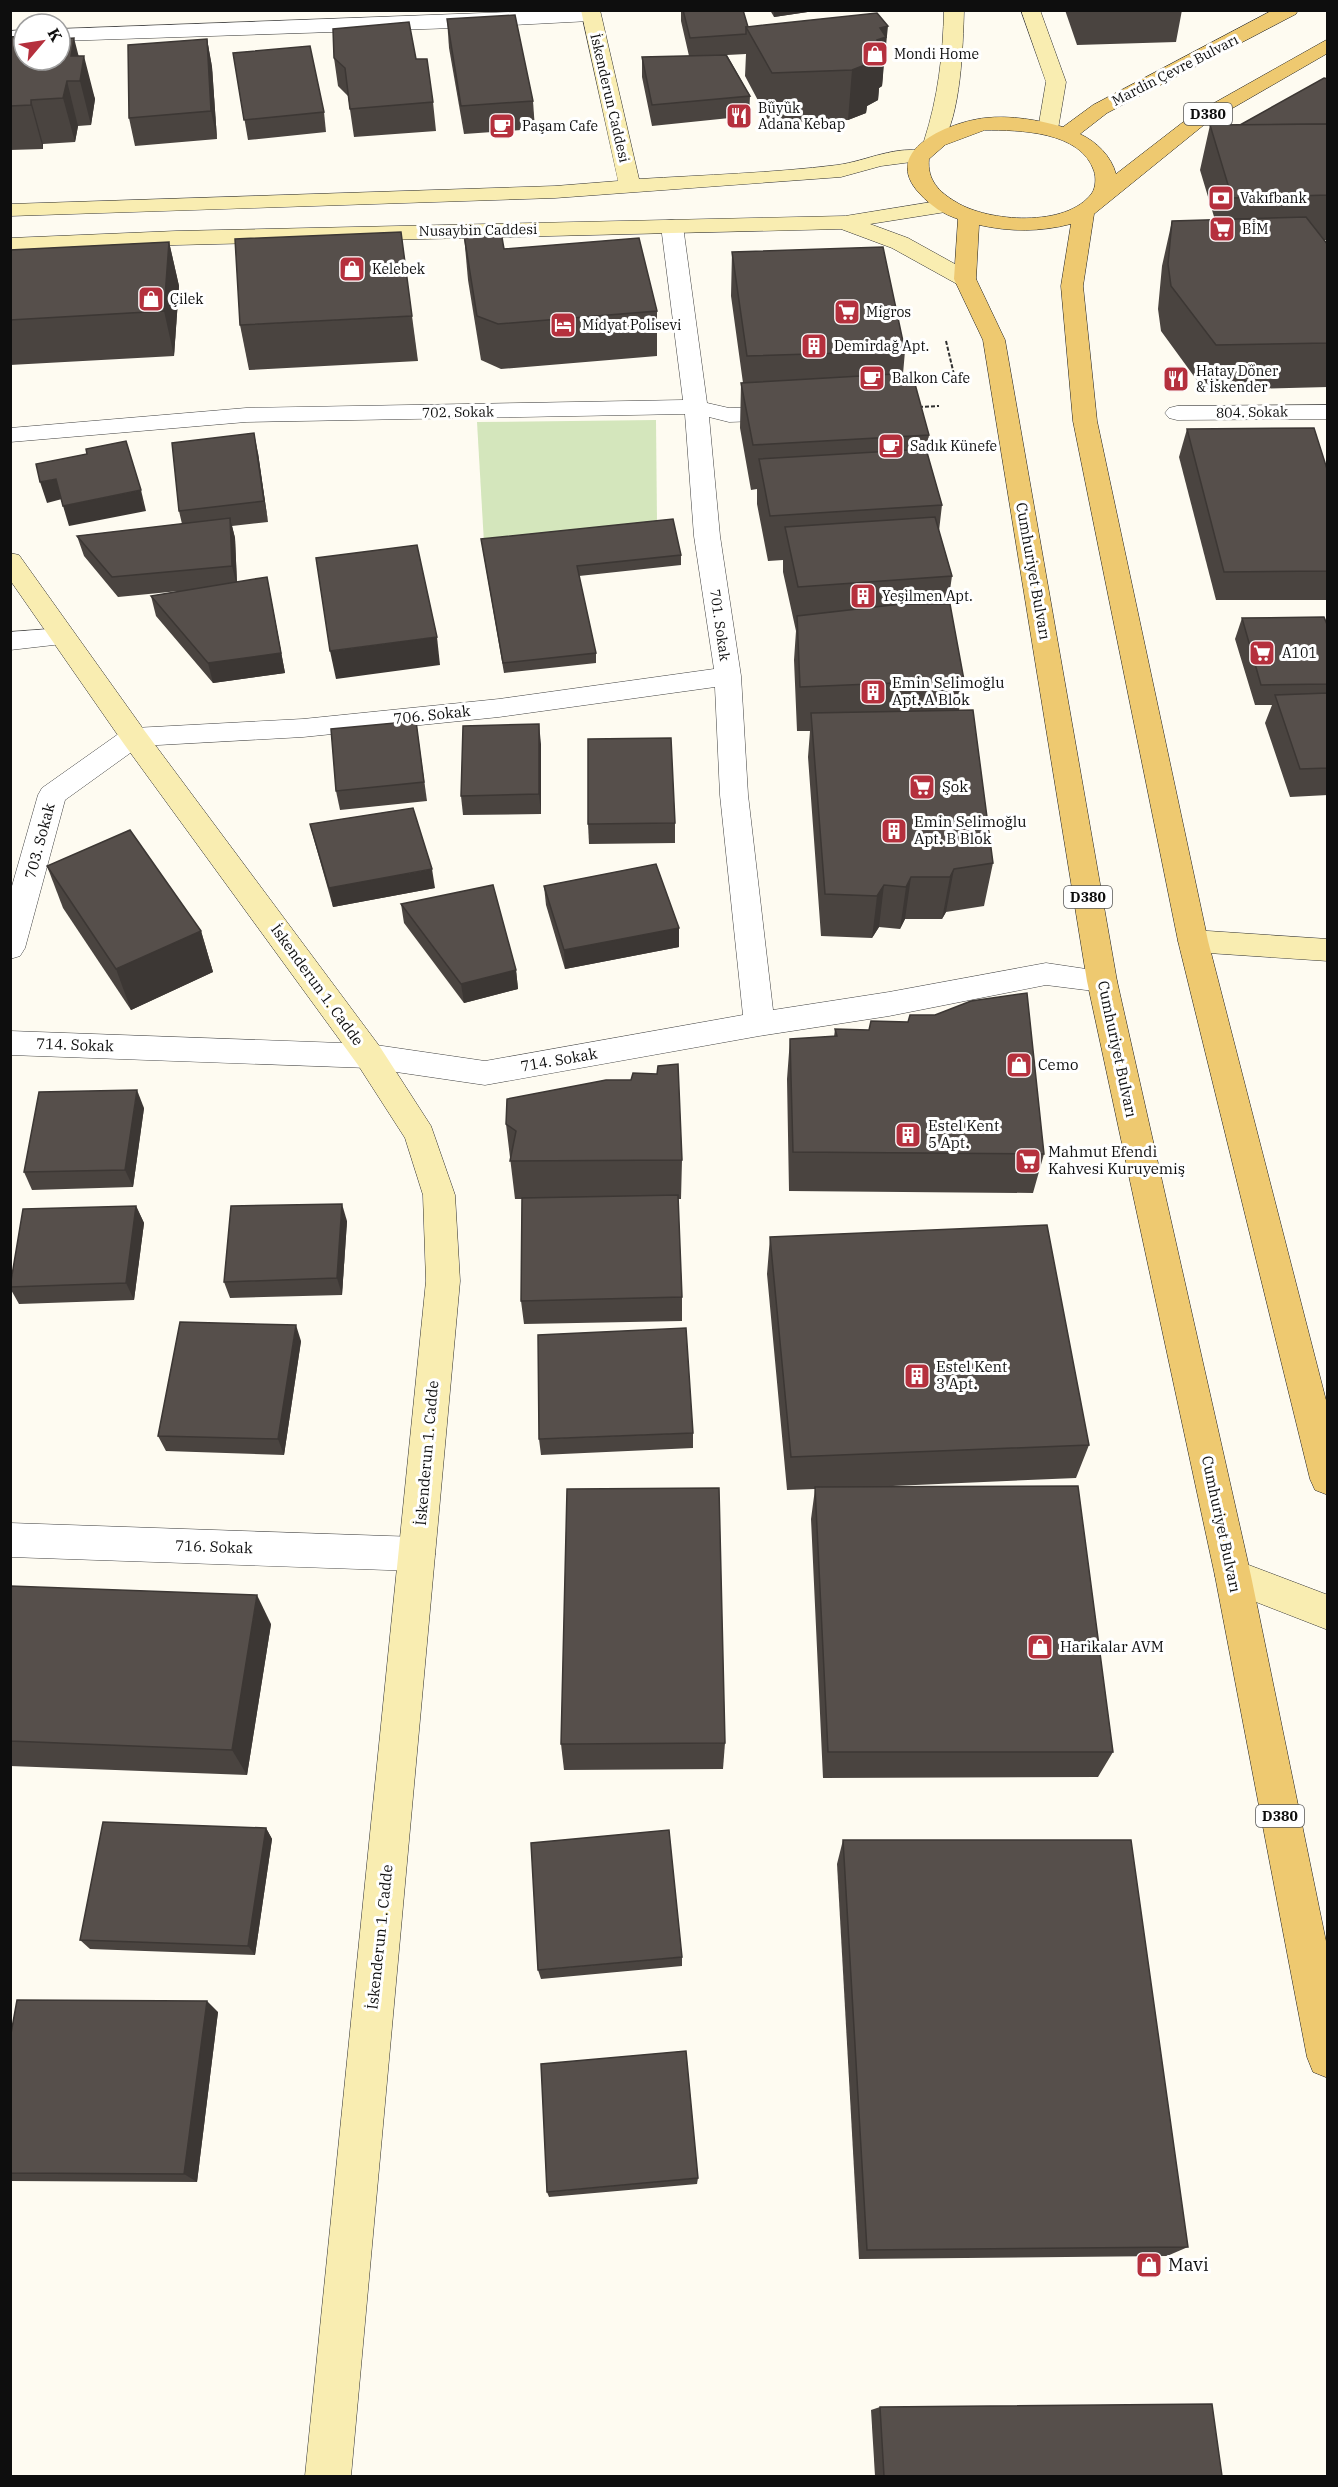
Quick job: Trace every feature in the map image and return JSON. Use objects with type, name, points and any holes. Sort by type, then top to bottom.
[{"type":"main road","points":[[954,10],[951,81],[945,110],[917,173],[926,190],[957,211],[999,223],[1030,225],[1059,220],[1092,205]]},
{"type":"main road","points":[[1030,10],[1056,82],[1056,132]]},
{"type":"main road","name":"Mardin Çevre Bulvarı","points":[[1056,132],[1289,10]]},
{"type":"main road","name":"İskenderun Caddesi","points":[[590,13],[630,186]]},
{"type":"main road","name":"D380","points":[[1092,205],[1198,120],[1328,45]]},
{"type":"main road","points":[[10,210],[555,192],[841,171],[927,148],[957,130],[985,124],[1017,124],[1056,132],[1084,145],[1098,157],[1106,171],[1106,185],[1092,205],[1072,286],[1084,421],[1193,941],[1328,1479]]},
{"type":"main road","name":"Nusaybin Caddesi","points":[[10,245],[176,238],[844,222],[957,211]]},
{"type":"main road","name":"Cumhuriyet Bulvarı","points":[[957,211],[965,279],[994,340],[1102,981],[1233,1576],[1328,2057]]},
{"type":"main road","points":[[844,222],[900,243],[965,279]]},
{"type":"main road","name":"İskenderun 1. Cadde","points":[[10,561],[134,737],[369,1056],[420,1135],[439,1195],[442,1281],[328,2476]]},
{"type":"main road","points":[[1193,941],[1328,950]]},
{"type":"main road","points":[[1233,1576],[1328,1613]]},
{"type":"street","points":[[72,35],[455,22],[590,13]]},
{"type":"street","name":"701. Sokak","points":[[672,226],[696,407],[707,536],[728,676],[734,795],[759,1024]]},
{"type":"street","name":"702. Sokak","points":[[10,435],[246,415],[696,407],[729,415],[812,411]]},
{"type":"street","name":"804. Sokak","points":[[1177,413],[1328,412]]},
{"type":"street","points":[[10,641],[62,637]]},
{"type":"street","name":"706. Sokak","points":[[134,737],[303,728],[488,710],[728,676]]},
{"type":"street","name":"703. Sokak","points":[[10,948],[52,795],[134,737]]},
{"type":"street","name":"714. Sokak","points":[[10,1043],[369,1056],[485,1074],[759,1024],[889,1004],[1046,974],[1102,981]]},
{"type":"street","name":"716. Sokak","points":[[10,1540],[417,1554]]},
{"type":"path","points":[[917,407],[939,406]]},
{"type":"green space","points":[[656,420],[657,522],[484,543],[477,422]]},
{"type":"building","points":[[683,10],[743,10],[748,27],[746,27],[746,34],[690,38]]},
{"type":"building","points":[[877,13],[888,26],[880,28],[886,37],[877,40],[882,51],[872,56],[870,63],[852,70],[772,73],[746,27]]},
{"type":"building","points":[[515,15],[533,101],[461,106],[447,19]]},
{"type":"building","points":[[409,22],[416,59],[427,59],[433,102],[350,109],[345,68],[334,58],[333,29]]},
{"type":"building","points":[[10,37],[12,37],[12,72],[72,72],[72,56],[84,56],[80,81],[67,81],[63,98],[31,100],[31,105],[10,106]]},
{"type":"building","points":[[207,39],[211,111],[129,118],[128,45]]},
{"type":"building","points":[[310,46],[324,112],[244,120],[233,53]]},
{"type":"building","points":[[726,55],[750,96],[652,105],[642,57]]},
{"type":"building","points":[[1324,78],[1328,79],[1328,124],[1240,125]]},
{"type":"building","points":[[1328,124],[1328,195],[1232,198],[1210,125]]},
{"type":"building","points":[[1306,217],[1328,245],[1328,343],[1216,345],[1171,286],[1168,264],[1172,221]]},
{"type":"building","points":[[401,232],[412,316],[240,325],[235,239]]},
{"type":"building","points":[[501,232],[504,249],[639,238],[657,311],[498,324],[477,316],[464,235]]},
{"type":"building","points":[[169,242],[164,311],[10,320],[10,250]]},
{"type":"building","points":[[883,247],[905,351],[747,356],[732,252]]},
{"type":"building","points":[[912,373],[929,435],[753,445],[741,383]]},
{"type":"building","points":[[1314,428],[1328,472],[1328,571],[1224,572],[1187,429]]},
{"type":"building","points":[[254,433],[264,501],[179,511],[172,443]]},
{"type":"building","points":[[126,441],[141,490],[63,506],[56,479],[40,482],[36,464],[87,454],[86,449]]},
{"type":"building","points":[[926,449],[942,505],[770,516],[759,459]]},
{"type":"building","points":[[935,517],[952,576],[798,587],[785,527]]},
{"type":"building","points":[[230,518],[232,566],[112,577],[77,536]]},
{"type":"building","points":[[673,519],[681,555],[577,566],[596,653],[503,663],[481,539]]},
{"type":"building","points":[[417,545],[437,637],[330,651],[316,558]]},
{"type":"building","points":[[267,577],[281,653],[208,663],[151,596]]},
{"type":"building","points":[[901,604],[950,604],[964,680],[800,687],[797,616]]},
{"type":"building","points":[[1324,617],[1328,627],[1328,684],[1261,685],[1242,618]]},
{"type":"building","points":[[1328,693],[1328,768],[1300,769],[1275,695]]},
{"type":"building","name":"Emin Selimoğlu Apt. B Blok","points":[[973,710],[993,863],[954,869],[950,877],[911,877],[906,887],[884,885],[877,896],[825,894],[811,713]]},
{"type":"building","points":[[416,721],[424,782],[336,791],[331,729]]},
{"type":"building","points":[[539,724],[539,794],[461,796],[463,726]]},
{"type":"building","points":[[671,738],[675,823],[588,824],[588,739]]},
{"type":"building","points":[[413,808],[432,869],[329,888],[310,824]]},
{"type":"building","points":[[130,830],[201,931],[116,969],[47,866]]},
{"type":"building","points":[[656,864],[679,928],[564,950],[544,886]]},
{"type":"building","points":[[493,885],[516,970],[461,984],[401,904]]},
{"type":"building","name":"Estel Kent 5 Apt.","points":[[1027,993],[1044,1154],[793,1152],[790,1039],[837,1036],[835,1029],[869,1030],[871,1021],[908,1022],[910,1015],[935,1015],[971,1001]]},
{"type":"building","points":[[678,1064],[682,1160],[510,1161],[516,1131],[506,1124],[507,1099],[606,1080],[631,1080],[633,1073],[657,1074],[658,1066]]},
{"type":"building","points":[[137,1090],[125,1170],[24,1172],[39,1092]]},
{"type":"building","points":[[678,1195],[682,1297],[521,1301],[522,1198]]},
{"type":"building","points":[[342,1204],[337,1278],[224,1282],[231,1206]]},
{"type":"building","points":[[136,1206],[126,1283],[10,1287],[23,1209]]},
{"type":"building","name":"Estel Kent 3 Apt.","points":[[1047,1225],[1089,1445],[791,1457],[770,1237]]},
{"type":"building","points":[[180,1322],[296,1325],[278,1439],[158,1436]]},
{"type":"building","points":[[686,1328],[693,1433],[539,1439],[538,1335]]},
{"type":"building","points":[[1078,1486],[1113,1752],[828,1752],[815,1487]]},
{"type":"building","points":[[719,1488],[725,1743],[561,1744],[567,1489]]},
{"type":"building","points":[[10,1586],[257,1595],[232,1750],[10,1741]]},
{"type":"building","points":[[103,1822],[266,1828],[248,1946],[80,1940]]},
{"type":"building","points":[[669,1830],[682,1957],[538,1970],[531,1843]]},
{"type":"building","points":[[843,1840],[1131,1840],[1188,2247],[867,2250]]},
{"type":"building","points":[[17,2000],[207,2001],[184,2174],[10,2173],[10,2039]]},
{"type":"building","points":[[686,2051],[698,2178],[547,2192],[541,2064]]},
{"type":"building","points":[[1212,2404],[1222,2476],[884,2476],[880,2407]]},
{"type":"place","name":"Mondi Home","points":[[875,54]]},
{"type":"place","name":"Büyük Adana Kebap","points":[[739,116]]},
{"type":"place","name":"Paşam Cafe","points":[[502,126]]},
{"type":"place","name":"Vakıfbank","points":[[1221,198]]},
{"type":"place","name":"BİM","points":[[1222,229]]},
{"type":"place","name":"Kelebek","points":[[352,269]]},
{"type":"place","name":"Çilek","points":[[151,299]]},
{"type":"place","name":"Migros","points":[[847,312]]},
{"type":"place","name":"Midyat Polisevi","points":[[563,325]]},
{"type":"place","name":"Demirdağ Apt.","points":[[814,346]]},
{"type":"place","name":"Balkon Cafe","points":[[872,378]]},
{"type":"place","name":"Hatay Döner & İskender","points":[[1176,379]]},
{"type":"place","name":"Sadık Künefe","points":[[891,446]]},
{"type":"place","name":"Yeşilmen Apt.","points":[[863,596]]},
{"type":"place","name":"A101","points":[[1262,653]]},
{"type":"place","name":"Emin Selimoğlu Apt. A Blok","points":[[873,692]]},
{"type":"place","name":"Şok","points":[[922,787]]},
{"type":"place","name":"Emin Selimoğlu Apt. B Blok","points":[[894,831]]},
{"type":"place","name":"Cemo","points":[[1019,1065]]},
{"type":"place","name":"Estel Kent 5 Apt.","points":[[908,1135]]},
{"type":"place","name":"Mahmut Efendi Kahvesi Kuruyemiş","points":[[1028,1161]]},
{"type":"place","name":"Estel Kent 3 Apt.","points":[[917,1376]]},
{"type":"place","name":"Harikalar AVM","points":[[1040,1647]]},
{"type":"place","name":"Mavi","points":[[1149,2265]]}]
